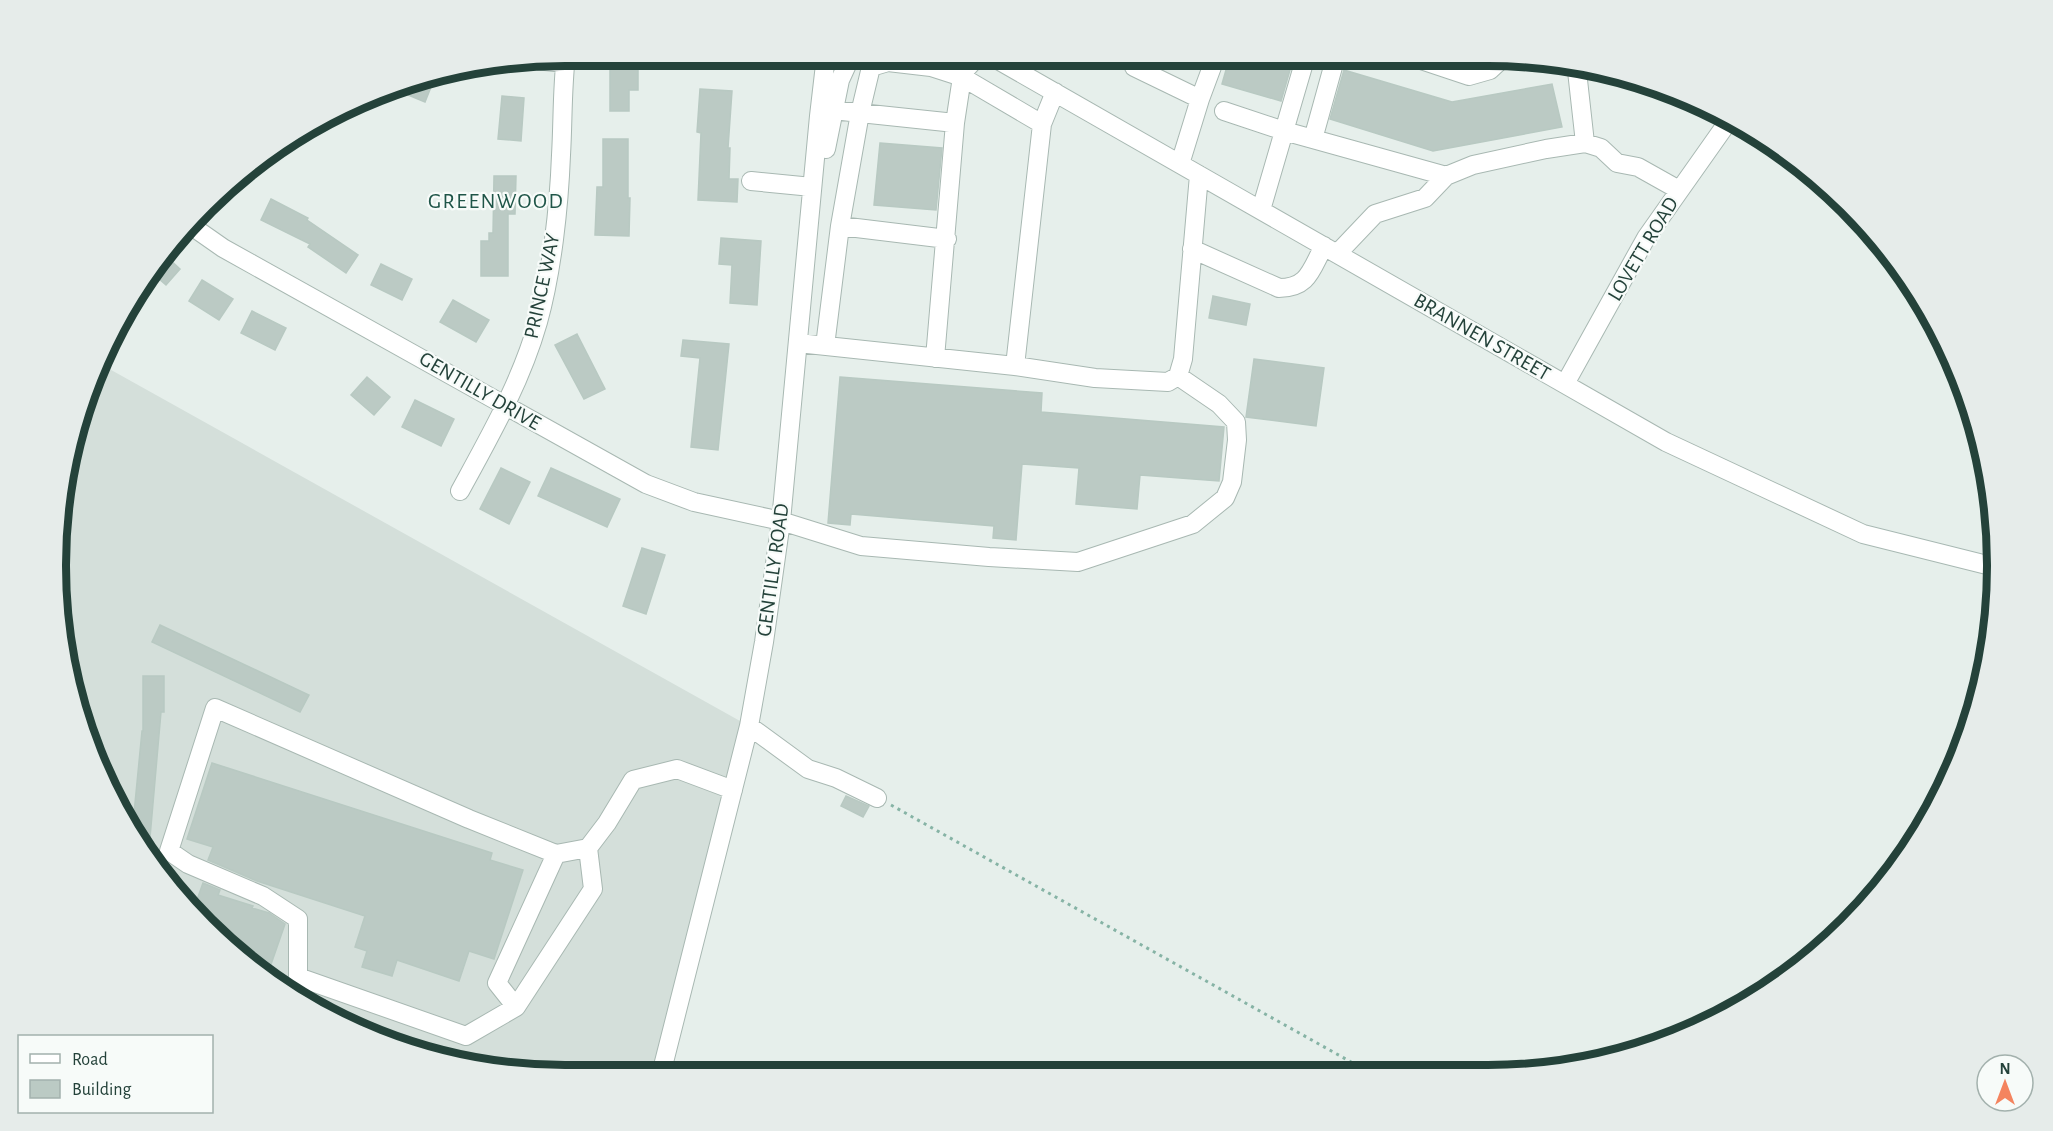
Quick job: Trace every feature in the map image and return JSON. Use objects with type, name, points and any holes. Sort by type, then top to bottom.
[{"type":"street","name":"PRINCE WAY","points":[[460,491],[506,405],[520,374],[538,321],[551,260],[561,159],[565,66]]},
{"type":"street","name":"GENTILLY ROAD","points":[[663,1065],[749,726],[782,521],[825,66]]},
{"type":"street","points":[[807,242],[840,80],[846,66]]},
{"type":"street","points":[[825,346],[840,226],[860,113],[872,67],[875,66]]},
{"type":"street","points":[[923,66],[962,77],[1042,124]]},
{"type":"street","points":[[935,358],[955,123],[962,77],[969,66]]},
{"type":"street","name":"BRANNEN STREET","points":[[1009,66],[1666,442],[1863,534],[1987,565]]},
{"type":"street","points":[[1180,164],[1212,66]]},
{"type":"street","points":[[1261,210],[1303,66]]},
{"type":"street","points":[[1313,139],[1333,66]]},
{"type":"street","points":[[1438,66],[1469,76],[1490,70],[1494,66]]},
{"type":"street","points":[[1134,67],[1200,99]]},
{"type":"street","points":[[1578,75],[1585,143]]},
{"type":"street","points":[[1015,366],[1042,124],[1055,92]]},
{"type":"street","points":[[834,110],[955,123]]},
{"type":"street","points":[[1224,111],[1284,131],[1446,176]]},
{"type":"street","name":"LOVETT ROAD","points":[[1565,384],[1646,238],[1725,127]]},
{"type":"street","points":[[1192,249],[1279,288],[1292,288],[1303,282],[1331,250],[1375,214],[1425,198],[1446,176],[1473,165],[1546,148],[1585,143],[1601,148],[1617,163],[1638,167],[1679,190]]},
{"type":"street","points":[[798,343],[1015,366],[1095,378],[1168,382],[1178,376],[1183,359],[1199,175]]},
{"type":"street","points":[[751,181],[812,187]]},
{"type":"street","points":[[840,226],[946,239]]},
{"type":"street","name":"GENTILLY DRIVE","points":[[197,229],[223,248],[646,484],[694,502],[782,521],[861,546],[989,557],[1078,561],[1193,524],[1225,498],[1229,490],[1237,440],[1236,422],[1219,405],[1178,376]]},
{"type":"street","points":[[588,848],[556,854],[469,819],[215,708],[168,851],[188,864],[263,896],[298,919],[298,977],[466,1036],[516,1007],[593,889],[588,848],[633,780],[677,769],[733,790]]},
{"type":"street","points":[[749,726],[808,770],[836,778],[877,798]]},
{"type":"street","points":[[516,1007],[497,983],[556,854]]},
{"type":"path","points":[[877,798],[1356,1065]]},
{"type":"shaded area","points":[[107,368],[749,726],[662,1065],[533,1064],[468,1055],[436,1048],[374,1027],[316,998],[261,962],[236,941],[212,919],[169,870],[133,815],[104,757],[93,726],[83,695],[70,631],[66,566],[67,533],[70,500],[83,436]]},
{"type":"building","points":[[610,66],[638,66],[638,90],[629,90],[629,111],[610,111]]},
{"type":"building","points":[[1227,66],[1291,66],[1281,101],[1222,84]]},
{"type":"building","points":[[1344,70],[1452,102],[1552,84],[1562,127],[1433,151],[1330,119]]},
{"type":"building","points":[[432,84],[425,102],[404,93]]},
{"type":"building","points":[[700,89],[732,91],[728,148],[730,148],[729,179],[738,179],[737,202],[698,200],[701,133],[697,132]]},
{"type":"building","points":[[502,96],[524,98],[521,141],[498,139]]},
{"type":"building","points":[[603,139],[628,139],[629,236],[595,235],[597,187],[603,187]]},
{"type":"building","points":[[880,143],[942,148],[936,210],[874,205]]},
{"type":"building","points":[[494,176],[516,176],[515,214],[508,214],[508,276],[481,276],[481,241],[489,241],[489,233],[493,233]]},
{"type":"building","points":[[271,199],[308,218],[307,220],[358,255],[346,273],[308,247],[310,244],[261,220]]},
{"type":"building","points":[[721,238],[761,241],[757,305],[730,303],[732,265],[719,264]]},
{"type":"building","points":[[170,260],[180,269],[166,285],[157,278]]},
{"type":"building","points":[[381,264],[412,279],[402,300],[371,285]]},
{"type":"building","points":[[202,280],[233,299],[219,320],[189,301]]},
{"type":"building","points":[[1213,296],[1250,304],[1246,325],[1209,318]]},
{"type":"building","points":[[453,300],[489,320],[476,342],[440,322]]},
{"type":"building","points":[[252,311],[286,328],[275,350],[241,333]]},
{"type":"building","points":[[577,334],[605,389],[584,399],[555,345]]},
{"type":"building","points":[[683,340],[729,344],[718,450],[691,447],[700,358],[681,356]]},
{"type":"building","points":[[1254,359],[1324,368],[1316,426],[1246,417]]},
{"type":"building","points":[[367,377],[390,397],[374,415],[351,395]]},
{"type":"building","points":[[840,377],[1042,393],[1041,412],[1224,427],[1219,481],[1140,475],[1137,509],[1076,504],[1079,468],[1022,464],[1016,540],[993,538],[994,526],[851,514],[850,525],[828,523]]},
{"type":"building","points":[[415,400],[454,419],[441,446],[402,427]]},
{"type":"building","points":[[501,468],[530,482],[509,524],[480,509]]},
{"type":"building","points":[[551,468],[620,499],[607,527],[538,496]]},
{"type":"building","points":[[642,548],[665,555],[646,614],[623,606]]},
{"type":"building","points":[[160,625],[309,695],[300,712],[152,642]]},
{"type":"building","points":[[143,676],[164,676],[164,712],[161,712],[150,842],[134,816],[143,731]]},
{"type":"building","points":[[212,763],[492,853],[490,860],[523,870],[494,959],[469,951],[459,981],[397,960],[392,976],[362,967],[367,951],[355,947],[365,916],[257,881],[208,860],[213,847],[187,839]]},
{"type":"building","points":[[846,796],[869,806],[863,817],[841,806]]},
{"type":"building","points":[[203,883],[220,890],[218,895],[253,906],[252,908],[269,913],[285,924],[270,968],[236,941],[196,902]]},
{"type":"district","name":"GREENWOOD","points":[[496,201]]}]
